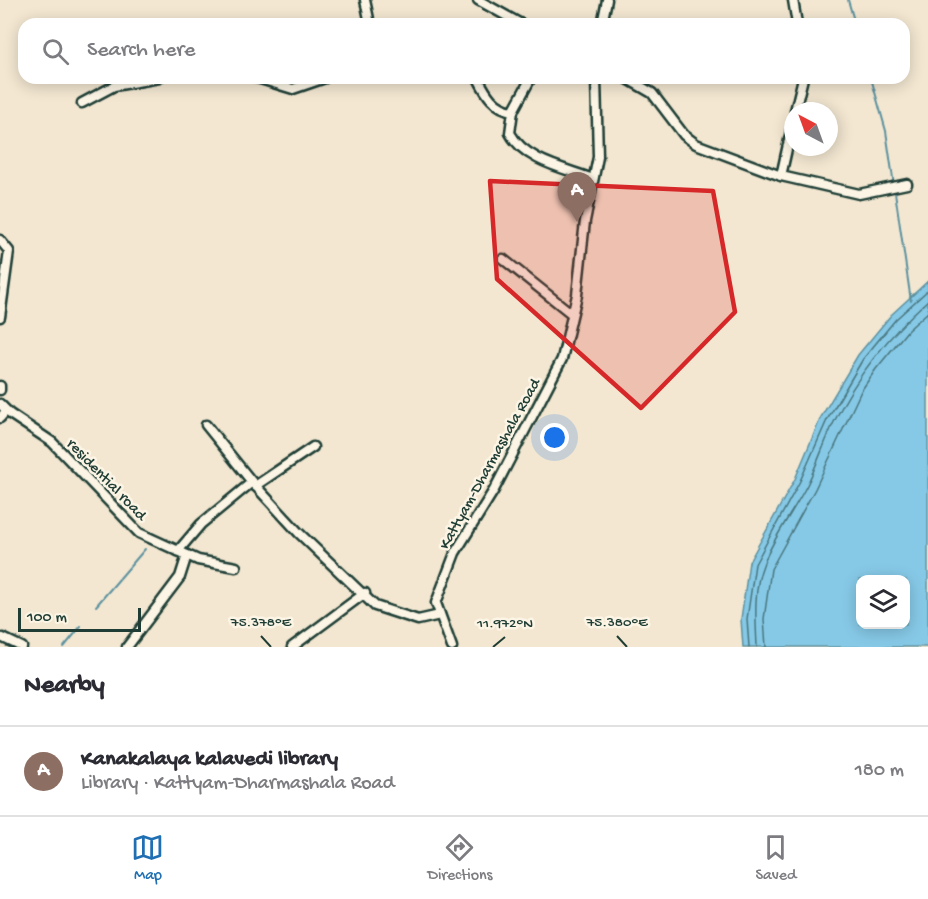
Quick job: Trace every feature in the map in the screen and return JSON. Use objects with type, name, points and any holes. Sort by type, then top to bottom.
[{"type":"street","points":[[365,0],[368,18]]},
{"type":"street","points":[[478,0],[510,18]]},
{"type":"street","points":[[603,18],[607,0]]},
{"type":"street","points":[[793,0],[796,18]]},
{"type":"street","points":[[82,103],[114,86],[125,84]]},
{"type":"street","points":[[277,84],[293,89],[308,84]]},
{"type":"street","points":[[482,84],[493,101],[504,110],[513,111]]},
{"type":"street","points":[[528,84],[513,111],[510,132],[521,148],[537,158],[593,179]]},
{"type":"street","name":"Kattyam-Dharmashala Road","points":[[452,647],[436,603],[455,553],[494,490],[562,359],[572,314],[598,157],[596,84]]},
{"type":"street","points":[[636,84],[652,93],[684,135],[696,144],[781,176],[860,194],[903,185]]},
{"type":"street","points":[[797,102],[802,84]]},
{"type":"street","points":[[781,176],[785,156]]},
{"type":"street","points":[[0,240],[9,251],[0,312]]},
{"type":"street","points":[[503,259],[572,314]]},
{"type":"street","points":[[0,418],[3,407]]},
{"type":"street","name":"residential road","points":[[3,407],[52,442],[139,533],[198,560],[237,567]]},
{"type":"street","points":[[206,425],[254,484],[312,546],[365,593],[375,606],[418,620],[440,615]]},
{"type":"street","points":[[178,551],[201,524],[254,484],[313,447]]},
{"type":"street","points":[[127,647],[180,577],[187,555]]},
{"type":"street","points":[[292,647],[365,593]]},
{"type":"street","points":[[3,638],[22,647]]},
{"type":"highlighted area","points":[[490,181],[713,191],[735,312],[641,408],[497,279]]},
{"type":"water","points":[[928,281],[928,647],[743,647],[741,619],[749,562],[795,479],[821,417],[858,355],[891,315]]},
{"type":"waterway","points":[[848,0],[853,18]]},
{"type":"waterway","points":[[873,84],[886,131],[911,301]]},
{"type":"waterway","points":[[96,606],[145,549]]},
{"type":"waterway","points":[[64,647],[81,626]]},
{"type":"place","name":"Kanakalaya kalavedi library","points":[[577,222]]}]
